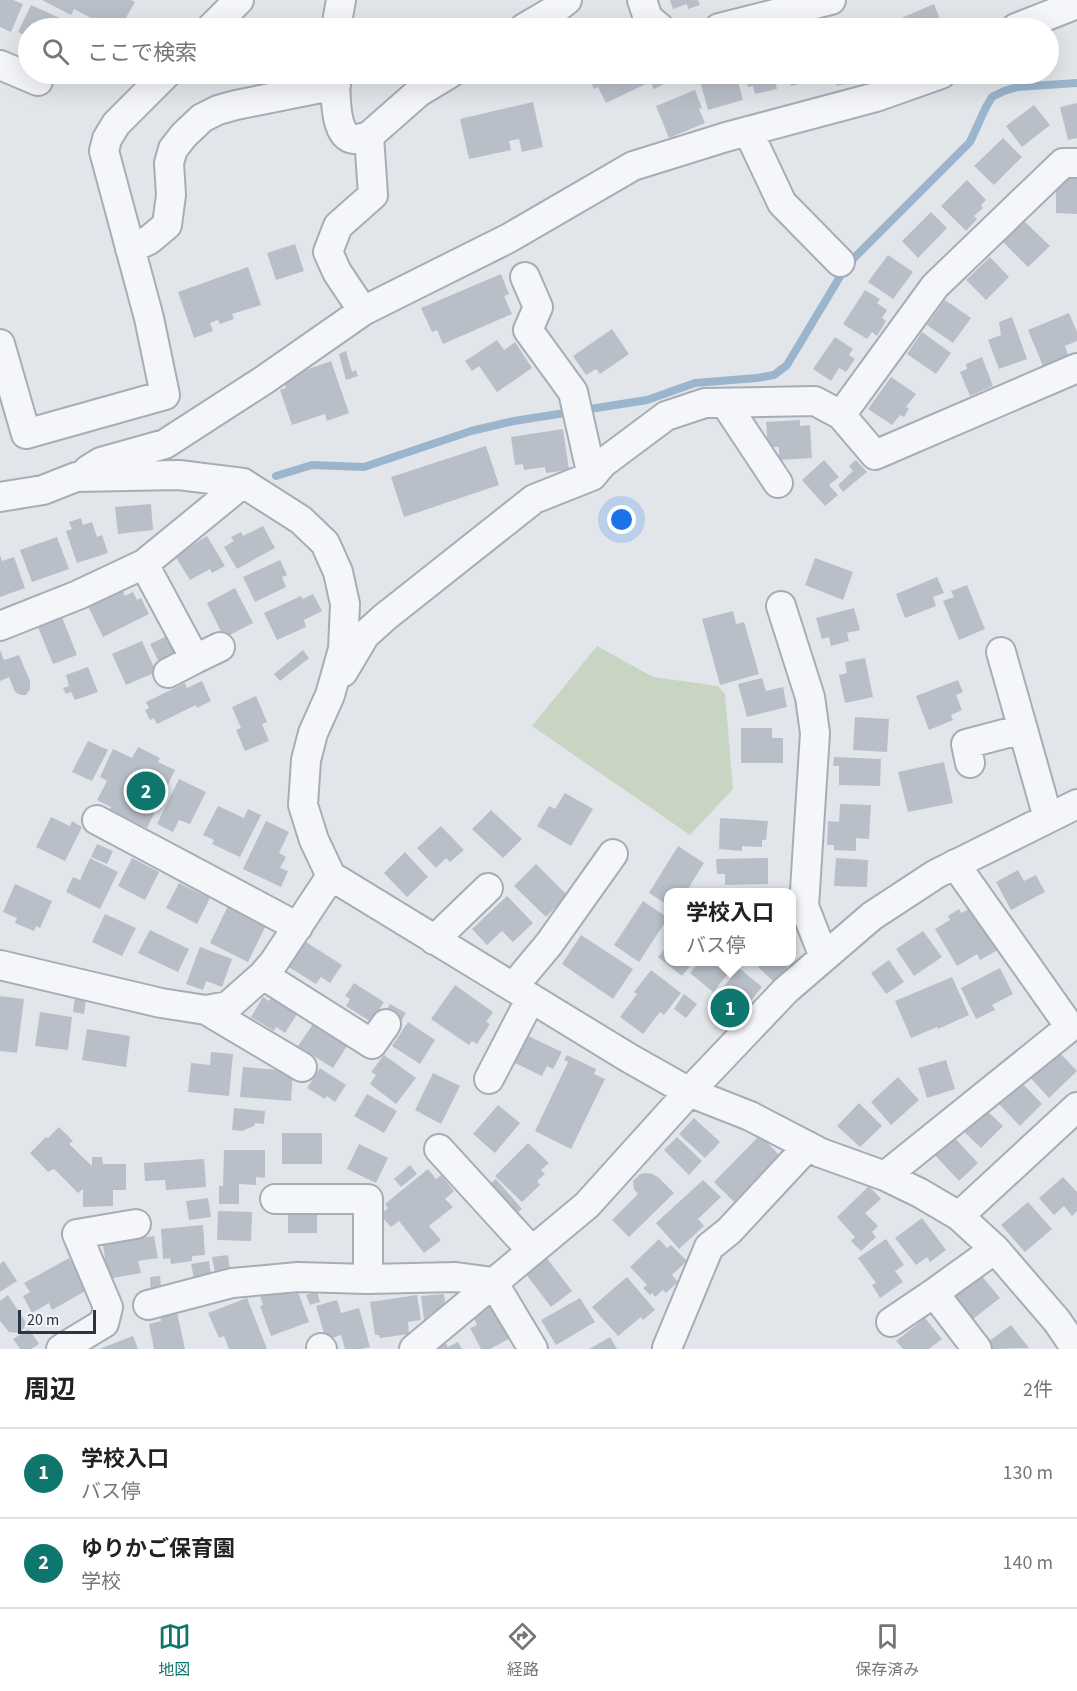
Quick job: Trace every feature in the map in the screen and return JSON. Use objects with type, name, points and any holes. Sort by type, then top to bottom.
[{"type":"street","points":[[221,18],[239,0]]},
{"type":"street","points":[[338,18],[341,0]]},
{"type":"street","points":[[541,18],[567,0]]},
{"type":"street","points":[[642,0],[648,18]]},
{"type":"street","points":[[759,18],[831,0]]},
{"type":"street","points":[[1042,18],[1077,4]]},
{"type":"street","points":[[0,344],[26,434],[165,395],[149,318],[104,151],[106,138],[116,124],[156,84]]},
{"type":"street","points":[[130,249],[149,240],[168,225],[171,195],[169,163],[173,149],[202,118],[218,110],[316,84]]},
{"type":"street","points":[[335,84],[338,122],[344,135],[354,139],[369,136],[418,92],[432,84]]},
{"type":"street","points":[[0,496],[43,490],[76,477],[101,462],[165,444],[264,380],[363,310],[509,238],[633,166],[748,131],[876,97],[913,84]]},
{"type":"street","points":[[748,131],[782,203],[840,262]]},
{"type":"street","points":[[363,310],[337,272],[328,252],[338,226],[373,195],[369,136]]},
{"type":"street","points":[[841,415],[935,286],[1063,163],[1077,163]]},
{"type":"street","points":[[525,277],[537,307],[528,330],[573,392],[592,476]]},
{"type":"street","points":[[1076,1349],[1057,1321],[995,1249],[959,1216],[885,1176],[821,1153],[750,1116],[689,1092],[434,940],[332,876],[314,840],[303,805],[306,760],[313,733],[330,695],[365,635],[534,499],[592,476],[603,463],[666,416],[705,403],[815,401],[841,415],[875,455],[1077,368]]},
{"type":"street","points":[[725,403],[778,483]]},
{"type":"street","points":[[76,477],[179,475],[243,483],[301,520],[325,543],[338,572],[345,604],[343,650],[330,695]]},
{"type":"street","points":[[0,626],[78,595],[144,564],[243,483]]},
{"type":"street","points":[[144,564],[195,659]]},
{"type":"street","points":[[781,606],[810,697],[815,733],[804,906],[824,957]]},
{"type":"street","points":[[168,673],[220,647]]},
{"type":"street","points":[[1001,652],[1048,818]]},
{"type":"street","points":[[970,763],[966,744],[1023,729]]},
{"type":"street","points":[[414,1349],[587,1205],[689,1092],[786,990],[872,916],[936,874],[1077,804]]},
{"type":"street","points":[[97,820],[298,927]]},
{"type":"street","points":[[489,1079],[522,993],[549,944],[613,854]]},
{"type":"street","points":[[885,1176],[1070,1027],[955,864]]},
{"type":"street","points":[[0,965],[161,1003],[206,1010],[228,1006],[274,962],[332,876]]},
{"type":"street","points":[[434,940],[488,888]]},
{"type":"street","points":[[262,975],[373,1044]]},
{"type":"street","points":[[206,1010],[302,1067]]},
{"type":"street","points":[[959,1216],[1077,1107]]},
{"type":"street","points":[[667,1348],[710,1247],[729,1231],[808,1146]]},
{"type":"street","points":[[439,1149],[532,1251]]},
{"type":"street","points":[[275,1199],[368,1199],[368,1279]]},
{"type":"street","points":[[61,1349],[104,1323],[108,1307],[77,1234],[136,1224]]},
{"type":"street","points":[[891,1322],[995,1249]]},
{"type":"street","points":[[148,1305],[232,1283],[298,1277],[368,1279],[456,1277],[493,1282]]},
{"type":"street","points":[[493,1282],[533,1349]]},
{"type":"street","points":[[934,1293],[977,1349]]},
{"type":"green space","points":[[597,646],[653,677],[718,686],[725,694],[733,789],[690,835],[532,726]]},
{"type":"building","points":[[0,0],[13,0],[23,4],[11,32],[0,27]]},
{"type":"building","points":[[42,0],[131,0],[135,2],[126,18],[91,18],[74,9],[71,15]]},
{"type":"building","points":[[670,0],[698,0],[700,5],[688,9],[687,4],[673,9]]},
{"type":"building","points":[[934,4],[940,18],[901,18]]},
{"type":"building","points":[[31,5],[60,18],[25,18]]},
{"type":"building","points":[[592,84],[646,84],[606,103],[598,87],[594,89]]},
{"type":"building","points":[[651,84],[665,84],[654,89]]},
{"type":"building","points":[[701,84],[739,84],[743,100],[708,110]]},
{"type":"building","points":[[747,84],[776,84],[777,89],[755,94],[753,86],[748,87]]},
{"type":"building","points":[[695,90],[705,123],[669,138],[656,106]]},
{"type":"building","points":[[533,102],[543,147],[522,152],[519,139],[509,141],[511,150],[469,159],[460,119]]},
{"type":"building","points":[[1077,103],[1077,138],[1068,140],[1060,107]]},
{"type":"building","points":[[1034,105],[1050,125],[1022,147],[1006,126]]},
{"type":"building","points":[[1003,138],[1022,157],[994,185],[974,166]]},
{"type":"building","points":[[1077,176],[1077,214],[1056,213],[1056,189]]},
{"type":"building","points":[[967,180],[986,200],[981,205],[983,208],[974,216],[977,219],[966,231],[941,206]]},
{"type":"building","points":[[931,212],[947,228],[918,258],[902,241]]},
{"type":"building","points":[[1023,220],[1050,246],[1028,267],[1002,241]]},
{"type":"building","points":[[295,244],[304,271],[276,280],[267,253]]},
{"type":"building","points":[[888,255],[913,272],[893,299],[868,282]]},
{"type":"building","points":[[990,257],[1009,277],[986,300],[966,280]]},
{"type":"building","points":[[248,267],[261,305],[232,314],[234,319],[220,324],[218,320],[210,323],[213,331],[194,338],[178,292]]},
{"type":"building","points":[[501,274],[509,294],[504,296],[512,314],[443,344],[437,330],[432,332],[421,308]]},
{"type":"building","points":[[865,290],[880,299],[877,303],[887,310],[882,318],[886,321],[877,336],[872,332],[867,339],[843,324]]},
{"type":"building","points":[[945,300],[971,318],[953,343],[927,325]]},
{"type":"building","points":[[1069,313],[1077,332],[1077,341],[1065,346],[1068,355],[1043,366],[1028,330]]},
{"type":"building","points":[[1012,317],[1027,359],[999,369],[988,340],[1001,335],[999,322]]},
{"type":"building","points":[[612,329],[629,354],[600,374],[596,369],[586,375],[573,356]]},
{"type":"building","points":[[922,332],[951,353],[936,374],[907,354]]},
{"type":"building","points":[[835,337],[853,349],[849,355],[855,359],[846,372],[839,368],[831,381],[813,369]]},
{"type":"building","points":[[497,340],[504,350],[515,342],[532,368],[497,392],[479,366],[472,371],[465,361]]},
{"type":"building","points":[[346,351],[352,372],[356,370],[358,376],[346,380],[339,354]]},
{"type":"building","points":[[982,357],[993,386],[970,396],[960,372],[967,369],[966,364]]},
{"type":"building","points":[[331,361],[349,413],[327,421],[325,414],[292,425],[280,390],[286,388],[283,378]]},
{"type":"building","points":[[891,377],[916,394],[906,407],[909,409],[904,417],[900,415],[892,425],[868,409]]},
{"type":"building","points":[[800,420],[800,426],[810,425],[812,458],[779,460],[779,447],[768,447],[766,422]]},
{"type":"building","points":[[563,429],[569,470],[546,473],[545,467],[524,470],[523,464],[515,465],[511,437]]},
{"type":"building","points":[[486,446],[499,485],[404,517],[391,477]]},
{"type":"building","points":[[824,460],[839,477],[829,485],[838,495],[825,506],[802,480]]},
{"type":"building","points":[[856,460],[867,472],[843,492],[838,485],[853,471],[849,466]]},
{"type":"building","points":[[151,504],[153,530],[118,534],[115,507]]},
{"type":"building","points":[[81,518],[83,525],[92,522],[97,537],[102,535],[108,553],[77,563],[66,531],[72,529],[69,522]]},
{"type":"building","points":[[263,526],[275,548],[237,569],[224,547],[234,541],[231,537],[241,532],[243,536]]},
{"type":"building","points":[[207,536],[225,566],[212,573],[210,569],[190,580],[175,556]]},
{"type":"building","points":[[57,537],[69,569],[32,582],[20,550]]},
{"type":"building","points":[[0,555],[2,561],[14,557],[25,588],[0,597]]},
{"type":"building","points":[[815,558],[853,572],[843,600],[805,585]]},
{"type":"building","points":[[280,560],[287,575],[282,577],[286,587],[255,602],[243,577]]},
{"type":"building","points":[[937,577],[944,593],[933,597],[936,606],[905,618],[896,594]]},
{"type":"building","points":[[967,585],[985,629],[959,640],[943,601],[954,597],[951,591]]},
{"type":"building","points":[[235,588],[253,623],[224,638],[207,603]]},
{"type":"building","points":[[122,589],[125,596],[133,592],[137,600],[141,598],[149,614],[103,637],[88,606]]},
{"type":"building","points":[[313,594],[322,611],[304,620],[306,627],[277,640],[264,613],[301,596],[303,599]]},
{"type":"building","points":[[854,608],[860,630],[847,633],[849,641],[831,646],[829,637],[822,639],[816,618]]},
{"type":"building","points":[[733,611],[736,624],[744,622],[759,674],[720,685],[702,619]]},
{"type":"building","points":[[62,617],[77,655],[53,664],[38,627]]},
{"type":"building","points":[[167,636],[176,653],[159,662],[150,644]]},
{"type":"building","points":[[142,641],[156,672],[126,685],[112,654]]},
{"type":"building","points":[[0,650],[4,660],[19,655],[30,681],[30,689],[26,695],[15,692],[9,677],[0,681]]},
{"type":"building","points":[[303,650],[309,658],[280,681],[274,674]]},
{"type":"building","points":[[865,658],[873,697],[845,703],[839,675],[847,673],[845,662]]},
{"type":"building","points":[[88,667],[98,692],[75,700],[71,692],[66,694],[63,688],[69,686],[66,675]]},
{"type":"building","points":[[762,678],[766,691],[783,687],[787,707],[747,717],[738,684]]},
{"type":"building","points":[[958,680],[963,692],[956,695],[962,710],[951,715],[953,720],[929,730],[916,696]]},
{"type":"building","points":[[202,681],[211,701],[197,708],[196,705],[157,724],[154,718],[150,720],[145,710],[149,708],[146,702],[185,683],[187,688]]},
{"type":"building","points":[[256,696],[267,722],[262,724],[269,741],[245,751],[236,730],[241,728],[232,707]]},
{"type":"building","points":[[855,717],[889,719],[887,752],[853,750]]},
{"type":"building","points":[[741,728],[772,728],[772,738],[783,738],[783,763],[741,763]]},
{"type":"building","points":[[88,741],[108,750],[92,781],[72,772]]},
{"type":"building","points":[[138,747],[160,758],[158,762],[175,770],[147,828],[109,810],[111,807],[97,800],[107,781],[100,777],[113,749],[132,758]]},
{"type":"building","points":[[834,757],[881,759],[880,786],[839,785],[839,766],[833,766]]},
{"type":"building","points":[[944,762],[953,803],[908,812],[898,772]]},
{"type":"building","points":[[179,779],[206,792],[190,824],[179,820],[173,832],[157,824]]},
{"type":"building","points":[[565,793],[593,809],[571,846],[537,826],[549,806],[555,809]]},
{"type":"building","points":[[840,804],[871,805],[869,839],[856,838],[856,851],[834,850],[834,845],[827,845],[828,821],[839,822]]},
{"type":"building","points":[[218,806],[244,818],[248,809],[261,815],[240,857],[212,844],[214,840],[203,835]]},
{"type":"building","points":[[491,810],[522,839],[503,858],[472,829]]},
{"type":"building","points":[[51,817],[70,826],[72,821],[82,827],[65,861],[36,847]]},
{"type":"building","points":[[720,818],[768,821],[766,840],[762,840],[762,847],[742,846],[742,851],[719,849]]},
{"type":"building","points":[[266,821],[289,832],[279,853],[286,857],[280,868],[288,871],[281,887],[243,869]]},
{"type":"building","points":[[441,826],[464,850],[450,862],[446,858],[436,868],[417,848]]},
{"type":"building","points":[[97,844],[113,851],[107,864],[91,857]]},
{"type":"building","points":[[678,846],[704,863],[688,888],[664,888],[664,902],[649,893]]},
{"type":"building","points":[[405,852],[428,877],[407,897],[384,873]]},
{"type":"building","points":[[90,858],[118,872],[100,909],[66,892],[73,877],[80,880]]},
{"type":"building","points":[[132,858],[159,872],[145,900],[118,886]]},
{"type":"building","points":[[768,858],[768,884],[725,885],[725,874],[717,874],[716,859]]},
{"type":"building","points":[[836,858],[868,860],[867,887],[834,886]]},
{"type":"building","points":[[536,864],[567,895],[546,917],[514,886]]},
{"type":"building","points":[[1018,870],[1024,881],[1036,875],[1045,892],[1011,910],[996,882]]},
{"type":"building","points":[[179,883],[210,898],[197,924],[166,908]]},
{"type":"building","points":[[15,884],[52,901],[40,928],[36,926],[34,931],[15,923],[17,918],[3,912]]},
{"type":"building","points":[[507,896],[533,923],[513,942],[502,931],[487,945],[472,929]]},
{"type":"building","points":[[643,901],[664,915],[664,924],[639,962],[614,945]]},
{"type":"building","points":[[228,906],[266,925],[248,962],[210,943]]},
{"type":"building","points":[[973,907],[998,950],[980,960],[977,954],[957,966],[935,929],[950,920],[948,916],[959,909],[961,913]]},
{"type":"building","points":[[105,914],[136,928],[122,956],[92,942]]},
{"type":"building","points":[[150,930],[189,949],[178,972],[138,953]]},
{"type":"building","points":[[923,931],[942,957],[914,976],[896,949]]},
{"type":"building","points":[[581,935],[633,969],[613,999],[562,964]]},
{"type":"building","points":[[303,940],[342,965],[330,983],[321,977],[316,984],[287,966]]},
{"type":"building","points":[[200,947],[232,959],[222,987],[206,981],[203,990],[186,984]]},
{"type":"building","points":[[664,950],[664,962],[658,957]]},
{"type":"building","points":[[889,960],[904,982],[886,994],[871,973]]},
{"type":"building","points":[[669,966],[690,966],[682,976]]},
{"type":"building","points":[[696,966],[728,966],[732,969],[713,992],[690,973]]},
{"type":"building","points":[[787,966],[788,967],[773,981],[758,967]]},
{"type":"building","points":[[739,968],[762,987],[744,1009],[721,990]]},
{"type":"building","points":[[1000,968],[1013,994],[992,1005],[995,1010],[976,1019],[961,988]]},
{"type":"building","points":[[651,970],[681,993],[664,1015],[660,1012],[643,1034],[620,1017],[637,994],[634,992]]},
{"type":"building","points":[[952,977],[969,1015],[911,1038],[895,1001]]},
{"type":"building","points":[[354,983],[384,1002],[371,1022],[346,1006],[350,999],[345,996]]},
{"type":"building","points":[[455,985],[493,1012],[486,1022],[490,1024],[477,1044],[472,1041],[469,1045],[431,1019]]},
{"type":"building","points":[[76,990],[87,992],[84,1014],[73,1012]]},
{"type":"building","points":[[684,994],[697,1004],[686,1018],[674,1009]]},
{"type":"building","points":[[273,995],[299,1011],[285,1033],[276,1027],[274,1031],[251,1017],[263,997],[269,1001]]},
{"type":"building","points":[[0,996],[24,999],[17,1053],[0,1051]]},
{"type":"building","points":[[390,1004],[406,1013],[399,1025],[383,1016]]},
{"type":"building","points":[[40,1012],[72,1017],[68,1050],[35,1046]]},
{"type":"building","points":[[408,1022],[435,1040],[420,1064],[392,1046]]},
{"type":"building","points":[[313,1024],[323,1030],[325,1027],[349,1043],[333,1068],[298,1046]]},
{"type":"building","points":[[87,1029],[130,1036],[126,1067],[82,1060]]},
{"type":"building","points":[[526,1035],[562,1052],[553,1069],[547,1066],[542,1076],[513,1062]]},
{"type":"building","points":[[1055,1048],[1077,1071],[1049,1098],[1027,1074]]},
{"type":"building","points":[[211,1052],[233,1054],[229,1096],[188,1092],[191,1063],[210,1065]]},
{"type":"building","points":[[384,1055],[416,1078],[396,1104],[370,1084],[376,1075],[371,1072]]},
{"type":"building","points":[[567,1055],[596,1069],[594,1074],[605,1079],[571,1149],[535,1131],[568,1062],[564,1060]]},
{"type":"building","points":[[946,1060],[955,1089],[927,1098],[918,1068]]},
{"type":"building","points":[[243,1067],[293,1071],[291,1101],[240,1097]]},
{"type":"building","points":[[320,1068],[346,1085],[335,1102],[307,1088]]},
{"type":"building","points":[[433,1073],[460,1086],[441,1124],[415,1110]]},
{"type":"building","points":[[898,1077],[919,1100],[891,1125],[871,1102]]},
{"type":"building","points":[[1021,1082],[1042,1104],[1020,1126],[998,1103]]},
{"type":"building","points":[[367,1094],[397,1111],[384,1133],[354,1116]]},
{"type":"building","points":[[859,1103],[882,1126],[860,1147],[837,1126]]},
{"type":"building","points":[[498,1105],[520,1123],[495,1153],[473,1134]]},
{"type":"building","points":[[982,1106],[1003,1126],[981,1148],[960,1128]]},
{"type":"building","points":[[234,1108],[265,1111],[264,1124],[255,1123],[254,1126],[242,1131],[232,1130]]},
{"type":"building","points":[[694,1118],[720,1142],[705,1158],[679,1134]]},
{"type":"building","points":[[59,1127],[73,1141],[69,1144],[92,1166],[92,1157],[102,1157],[103,1164],[126,1164],[126,1190],[113,1190],[113,1206],[83,1207],[83,1189],[78,1193],[54,1169],[48,1172],[30,1153]]},
{"type":"building","points":[[282,1133],[322,1133],[322,1164],[282,1164]]},
{"type":"building","points":[[760,1135],[780,1156],[734,1202],[714,1182]]},
{"type":"building","points":[[952,1135],[978,1163],[959,1181],[932,1152]]},
{"type":"building","points":[[677,1137],[702,1161],[689,1175],[664,1150]]},
{"type":"building","points":[[528,1143],[549,1163],[541,1170],[545,1174],[537,1181],[540,1185],[522,1202],[495,1176]]},
{"type":"building","points":[[359,1144],[388,1158],[376,1183],[347,1169]]},
{"type":"building","points":[[224,1150],[265,1150],[265,1178],[256,1177],[256,1185],[239,1184],[239,1204],[219,1204],[219,1186],[223,1186]]},
{"type":"building","points":[[204,1159],[206,1187],[166,1190],[165,1180],[145,1181],[144,1163]]},
{"type":"building","points":[[410,1165],[417,1174],[401,1187],[394,1179]]},
{"type":"building","points":[[428,1169],[436,1179],[441,1175],[454,1191],[445,1199],[453,1207],[429,1226],[441,1240],[424,1253],[399,1221],[391,1227],[380,1215],[388,1208],[385,1204]]},
{"type":"building","points":[[644,1173],[657,1176],[674,1193],[629,1237],[612,1220],[638,1194],[634,1189],[633,1181]]},
{"type":"building","points":[[1063,1177],[1077,1192],[1077,1211],[1072,1216],[1064,1206],[1054,1215],[1039,1198]]},
{"type":"building","points":[[496,1179],[522,1209],[514,1216],[487,1186]]},
{"type":"building","points":[[703,1180],[721,1197],[698,1219],[704,1226],[679,1249],[656,1223]]},
{"type":"building","points":[[869,1186],[881,1199],[865,1213],[878,1226],[872,1232],[876,1237],[861,1251],[851,1241],[855,1237],[837,1217]]},
{"type":"building","points":[[208,1198],[211,1217],[189,1220],[186,1201]]},
{"type":"building","points":[[1028,1202],[1052,1229],[1025,1252],[1001,1225]]},
{"type":"building","points":[[218,1211],[252,1212],[251,1241],[217,1240]]},
{"type":"building","points":[[288,1215],[317,1215],[317,1233],[288,1233]]},
{"type":"building","points":[[922,1218],[946,1250],[930,1262],[927,1257],[916,1265],[895,1238]]},
{"type":"building","points":[[203,1225],[205,1255],[192,1256],[192,1261],[171,1264],[170,1258],[163,1259],[161,1229]]},
{"type":"building","points":[[154,1236],[158,1258],[138,1261],[141,1273],[108,1279],[102,1238],[119,1241]]},
{"type":"building","points":[[659,1239],[667,1248],[671,1245],[687,1261],[672,1275],[678,1282],[666,1293],[663,1290],[655,1297],[643,1288],[647,1285],[630,1267]]},
{"type":"building","points":[[886,1239],[904,1265],[895,1271],[903,1282],[880,1298],[872,1285],[876,1283],[858,1258]]},
{"type":"building","points":[[228,1255],[230,1271],[215,1273],[212,1257]]},
{"type":"building","points":[[546,1257],[572,1291],[551,1307],[525,1273]]},
{"type":"building","points":[[69,1258],[87,1290],[52,1310],[49,1303],[32,1313],[23,1296],[30,1292],[24,1283]]},
{"type":"building","points":[[4,1261],[17,1281],[0,1292],[0,1264]]},
{"type":"building","points":[[209,1261],[212,1280],[195,1283],[191,1264]]},
{"type":"building","points":[[980,1274],[1000,1298],[973,1319],[953,1296]]},
{"type":"building","points":[[160,1276],[162,1295],[151,1296],[150,1277]]},
{"type":"building","points":[[627,1277],[655,1310],[643,1320],[641,1317],[618,1336],[592,1307]]},
{"type":"building","points":[[291,1290],[293,1294],[298,1292],[309,1322],[271,1336],[260,1306],[263,1305],[259,1292]]},
{"type":"building","points":[[317,1291],[320,1302],[310,1305],[306,1295]]},
{"type":"building","points":[[444,1294],[445,1303],[424,1320],[421,1296]]},
{"type":"building","points":[[8,1295],[25,1321],[25,1327],[19,1333],[9,1332],[0,1321],[0,1301]]},
{"type":"building","points":[[417,1295],[421,1320],[408,1322],[409,1334],[380,1338],[379,1335],[375,1335],[370,1302]]},
{"type":"building","points":[[247,1298],[267,1349],[229,1349],[224,1336],[219,1338],[208,1313]]},
{"type":"building","points":[[580,1298],[595,1322],[556,1345],[541,1320]]},
{"type":"building","points":[[337,1300],[341,1313],[359,1308],[370,1347],[345,1349],[341,1335],[326,1340],[316,1306]]},
{"type":"building","points":[[498,1303],[516,1335],[490,1349],[481,1349],[470,1328],[477,1325],[473,1316]]},
{"type":"building","points":[[177,1312],[185,1349],[154,1349],[149,1324],[161,1321],[160,1316]]},
{"type":"building","points":[[925,1318],[942,1339],[929,1349],[903,1349],[896,1341]]},
{"type":"building","points":[[1011,1325],[1029,1348],[993,1349],[988,1342]]},
{"type":"building","points":[[29,1329],[39,1344],[31,1349],[20,1349],[13,1339]]},
{"type":"building","points":[[133,1336],[138,1349],[99,1349]]},
{"type":"building","points":[[610,1337],[617,1349],[589,1349]]},
{"type":"building","points":[[445,1342],[448,1347],[458,1342],[462,1349],[431,1349]]},
{"type":"waterway","points":[[276,476],[312,465],[364,467],[471,431],[514,421],[647,400],[695,383],[774,375],[787,365],[847,265],[970,142],[992,97],[1017,87],[1077,83]]},
{"type":"place","name":"ゆりかご保育園","points":[[146,791]]},
{"type":"place","name":"学校入口","points":[[730,1008]]}]
